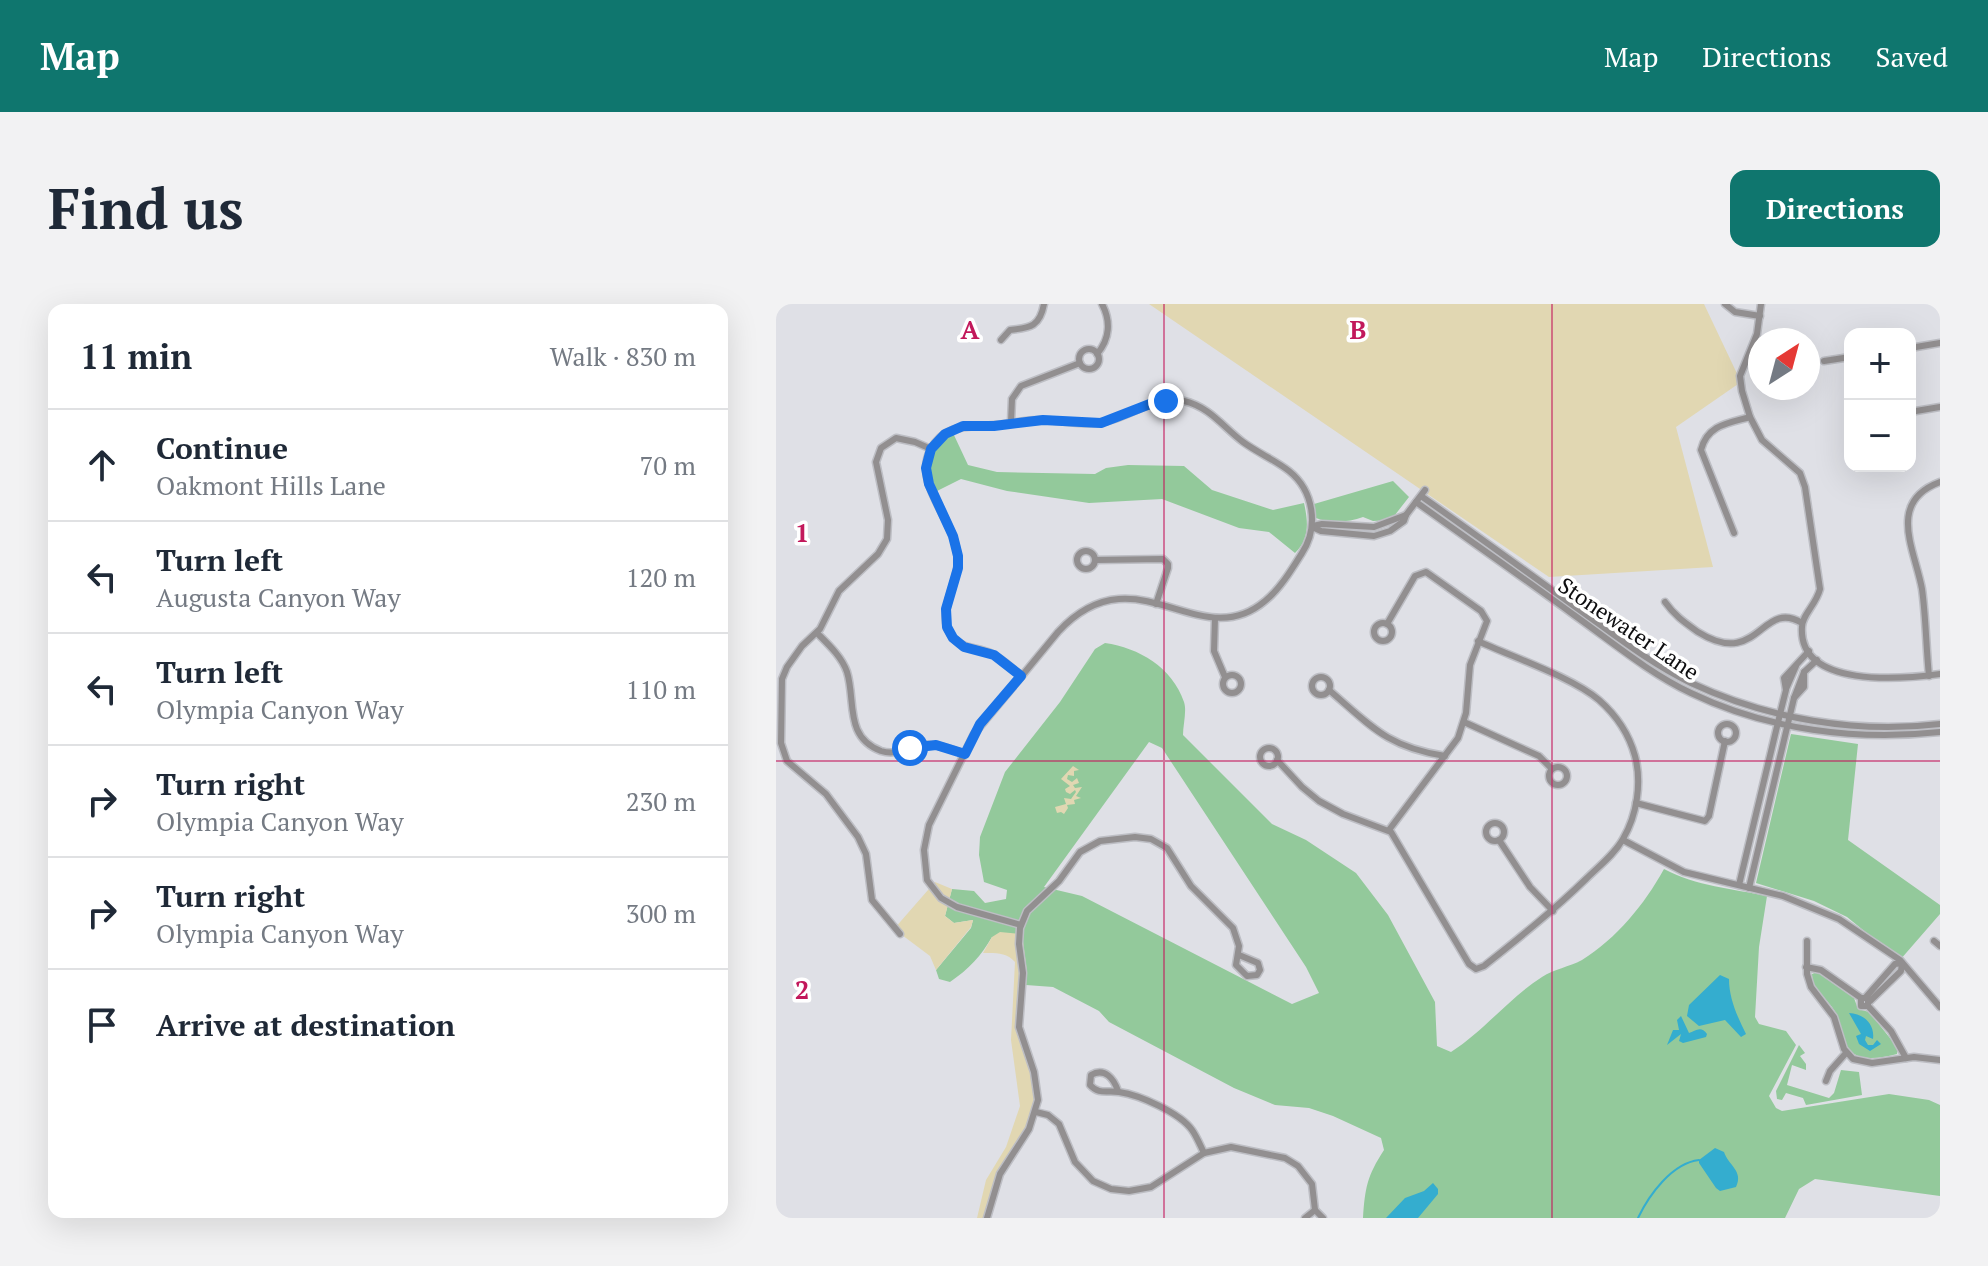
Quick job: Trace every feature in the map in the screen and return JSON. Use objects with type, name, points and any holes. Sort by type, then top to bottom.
[{"type":"street","points":[[1001,340],[1010,330],[1034,326],[1041,319],[1044,304]]},
{"type":"street","points":[[1080,363],[1087,368],[1093,367],[1106,340],[1109,323],[1102,304]]},
{"type":"street","points":[[1725,304],[1735,312],[1760,316]]},
{"type":"street","points":[[1761,304],[1757,334],[1740,376],[1742,391],[1750,417],[1762,440],[1800,473],[1805,487],[1820,589],[1817,603],[1802,623],[1809,651],[1832,670],[1848,675],[1883,678],[1940,674]]},
{"type":"street","points":[[1916,347],[1940,343]]},
{"type":"street","points":[[1080,363],[1080,354],[1084,350],[1090,349],[1097,354]]},
{"type":"street","points":[[1824,361],[1844,358]]},
{"type":"street","points":[[1011,422],[1012,399],[1021,386],[1080,363]]},
{"type":"street","points":[[1021,676],[994,655],[964,647],[953,638],[947,627],[946,609],[958,568],[958,556],[953,536],[929,484],[926,468],[931,449],[945,434],[958,427],[1011,422],[1101,423],[1160,401],[1177,400],[1210,412],[1242,441],[1294,475],[1308,498],[1312,527],[1303,553],[1265,601],[1242,614],[1215,618],[1126,598],[1088,607],[1064,626],[980,724],[926,834],[923,858],[927,880],[947,903],[1021,925]]},
{"type":"street","points":[[1916,411],[1940,407]]},
{"type":"street","points":[[1734,533],[1701,450],[1708,433],[1716,427],[1750,417]]},
{"type":"street","points":[[900,934],[872,900],[866,854],[858,837],[831,799],[793,767],[782,750],[784,674],[797,652],[817,633],[839,591],[878,554],[887,539],[888,520],[877,468],[878,451],[896,438],[931,449]]},
{"type":"street","points":[[1929,676],[1922,588],[1907,530],[1914,503],[1924,490],[1940,482]]},
{"type":"street","points":[[1312,527],[1322,524],[1374,527],[1406,515],[1421,496]]},
{"type":"street","name":"Stonewater Lane","points":[[1421,496],[1631,647],[1708,690],[1781,714],[1827,723],[1873,727],[1940,724]]},
{"type":"street","name":"Stonewater Lane","points":[[1421,496],[1610,641],[1670,681],[1720,705],[1787,725],[1864,734],[1940,732]]},
{"type":"street","points":[[1095,560],[1155,557],[1166,561],[1168,568],[1156,604]]},
{"type":"street","points":[[1387,624],[1419,573],[1429,573],[1486,617],[1487,624],[1478,641],[1467,680],[1464,722],[1458,738],[1389,830]]},
{"type":"street","points":[[1665,602],[1676,617],[1723,644],[1744,642],[1776,618],[1792,617],[1802,623]]},
{"type":"street","points":[[1215,618],[1214,651],[1225,677]]},
{"type":"street","points":[[817,633],[845,667],[851,715],[864,739],[879,750],[893,753],[927,745],[965,754]]},
{"type":"street","points":[[1277,760],[1319,801],[1343,814],[1389,830],[1469,964],[1474,968],[1484,966],[1553,911],[1605,862],[1623,840],[1636,803],[1638,778],[1626,733],[1611,711],[1584,689],[1478,641]]},
{"type":"street","points":[[1739,885],[1786,690],[1796,666],[1809,651]]},
{"type":"street","points":[[1749,888],[1794,698],[1804,672],[1817,660]]},
{"type":"street","points":[[1329,690],[1367,725],[1383,735],[1409,748],[1445,756]]},
{"type":"street","points":[[1464,722],[1539,756],[1552,769]]},
{"type":"street","points":[[1636,803],[1701,821],[1708,819],[1725,741]]},
{"type":"street","points":[[987,1218],[1000,1174],[1025,1137],[1036,1112],[1036,1082],[1019,1027],[1023,973],[1019,944],[1021,925],[1027,911],[1063,876],[1080,852],[1092,844],[1135,837],[1158,842],[1171,853],[1198,894],[1233,928],[1238,939],[1239,955]]},
{"type":"street","points":[[1499,840],[1530,887],[1553,911]]},
{"type":"street","points":[[1623,840],[1678,870],[1793,899],[1839,919],[1902,963],[1940,1007]]},
{"type":"street","points":[[1807,941],[1806,967],[1815,995],[1834,1017],[1846,1053],[1864,1063],[1922,1057],[1940,1060]]},
{"type":"street","points":[[1866,1000],[1880,985],[1901,971],[1902,963]]},
{"type":"street","points":[[1806,967],[1821,970],[1866,1000],[1891,1031],[1906,1058]]},
{"type":"street","points":[[1826,1081],[1830,1071],[1846,1053]]},
{"type":"street","points":[[1118,1091],[1111,1076],[1100,1072],[1091,1075],[1090,1085],[1093,1089],[1105,1093],[1118,1091],[1154,1103],[1183,1120],[1192,1129],[1204,1153]]},
{"type":"street","points":[[1036,1112],[1048,1115],[1059,1124],[1071,1155],[1080,1168],[1093,1181],[1111,1189],[1129,1191],[1151,1187],[1204,1153],[1231,1147],[1293,1162],[1312,1184],[1315,1210],[1323,1218]]},
{"type":"street","points":[[1305,1218],[1315,1210]]},
{"type":"green space","points":[[953,433],[968,465],[997,472],[1095,474],[1106,468],[1128,465],[1184,466],[1212,490],[1273,510],[1304,503],[1305,536],[1295,553],[1269,532],[1239,528],[1162,499],[1089,503],[1007,491],[961,479],[937,491],[931,474],[931,458],[938,444]]},
{"type":"green space","points":[[1393,481],[1409,497],[1391,520],[1373,521],[1363,517],[1334,522],[1316,518],[1314,504]]},
{"type":"green space","points":[[1105,643],[1130,649],[1163,669],[1184,702],[1183,735],[1272,824],[1306,840],[1356,873],[1388,915],[1435,1002],[1437,1046],[1451,1052],[1530,985],[1547,974],[1582,960],[1607,942],[1638,908],[1664,869],[1702,883],[1767,896],[1759,947],[1755,1017],[1759,1024],[1786,1031],[1796,1045],[1769,1096],[1776,1108],[1782,1111],[1889,1094],[1929,1100],[1940,1105],[1940,1196],[1815,1179],[1799,1189],[1785,1218],[1363,1218],[1368,1182],[1384,1150],[1381,1138],[1333,1116],[1309,1108],[1275,1105],[1234,1088],[1109,1022],[1099,1011],[1053,987],[1026,985],[1022,945],[992,937],[974,962],[957,977],[950,982],[939,979],[936,970],[971,928],[973,920],[954,923],[945,916],[952,889],[974,891],[985,903],[1006,899],[1007,890],[984,882],[979,855],[980,837],[1005,772],[1060,702],[1095,649]],"holes":[[[1149,742],[1162,748],[1306,967],[1319,993],[1292,1004],[1082,896],[1044,887]]]},
{"type":"green space","points":[[1791,734],[1858,744],[1848,840],[1940,905],[1940,914],[1900,960],[1847,917],[1814,901],[1756,883]]},
{"type":"green space","points":[[1817,972],[1854,998],[1858,1009],[1869,1012],[1898,1048],[1897,1054],[1866,1058],[1852,1053],[1847,1047],[1836,1013],[1814,984],[1812,974]]},
{"type":"green space","points":[[1799,1045],[1805,1053],[1800,1056],[1806,1070],[1792,1065],[1787,1085],[1829,1098],[1834,1093],[1841,1070],[1859,1072],[1862,1095],[1806,1105],[1803,1098],[1786,1093],[1782,1100],[1777,1099],[1776,1091]]},
{"type":"sand","points":[[1149,304],[1704,304],[1741,382],[1676,427],[1713,567],[1549,577]]},
{"type":"sand","points":[[1073,766],[1079,770],[1074,771],[1074,776],[1068,775],[1067,779],[1072,782],[1077,778],[1079,783],[1073,785],[1075,788],[1082,787],[1076,796],[1081,798],[1074,800],[1075,804],[1067,805],[1064,814],[1057,813],[1055,807],[1066,804],[1064,798],[1071,799],[1076,792],[1066,792],[1065,789],[1070,786],[1061,779]]},
{"type":"sand","points":[[935,882],[952,889],[945,916],[954,923],[973,920],[971,927],[936,970],[930,956],[894,929]]},
{"type":"sand","points":[[1000,932],[1022,934],[1027,972],[1021,1023],[1039,1081],[1040,1105],[1031,1130],[995,1188],[992,1210],[984,1218],[977,1218],[986,1180],[1006,1147],[1020,1106],[1011,1040],[1015,962],[1004,955],[983,953],[992,937]]},
{"type":"water","points":[[1720,975],[1729,979],[1734,1007],[1746,1034],[1741,1037],[1725,1020],[1699,1026],[1687,1016],[1689,1005]]},
{"type":"water","points":[[1849,1013],[1864,1018],[1870,1024],[1873,1039],[1866,1036],[1868,1045],[1873,1045],[1877,1040],[1881,1044],[1870,1051],[1859,1044],[1856,1036],[1861,1034]]},
{"type":"water","points":[[1681,1016],[1689,1033],[1700,1029],[1705,1031],[1706,1037],[1683,1043],[1679,1041],[1681,1034],[1667,1045],[1673,1030],[1679,1030],[1677,1020]]},
{"type":"water","points":[[1715,1148],[1724,1152],[1737,1172],[1736,1187],[1720,1191],[1699,1163]]},
{"type":"water","points":[[1433,1183],[1438,1194],[1418,1218],[1386,1218],[1405,1198],[1424,1191]]},
{"type":"waterway","points":[[1638,1218],[1655,1190],[1671,1174],[1689,1162],[1699,1160]]},
{"type":"route","points":[[910,748],[936,745],[965,754],[980,724],[1021,676],[994,655],[964,647],[949,633],[945,616],[955,582],[958,556],[953,536],[929,484],[926,468],[931,449],[945,434],[963,426],[1043,420],[1101,423],[1155,402],[1166,401]]}]
